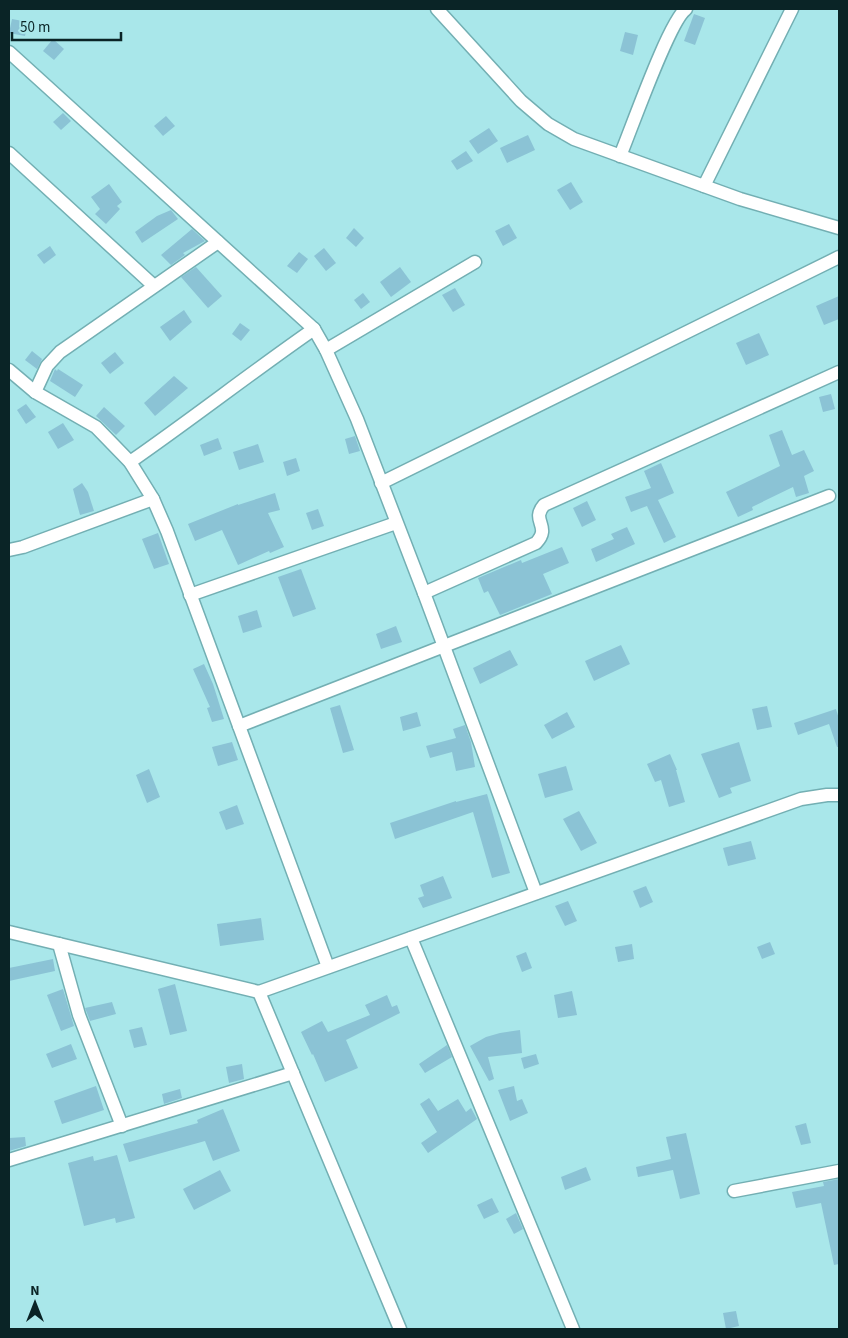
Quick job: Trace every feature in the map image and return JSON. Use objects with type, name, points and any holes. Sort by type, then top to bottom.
[{"type":"street","points":[[437,9],[521,101],[548,124],[574,139],[740,199],[839,228]]},
{"type":"street","points":[[620,156],[665,44],[686,9]]},
{"type":"street","points":[[704,186],[792,9]]},
{"type":"street","points":[[9,52],[314,329],[326,350],[357,419],[536,893]]},
{"type":"street","points":[[9,153],[154,286]]},
{"type":"street","points":[[35,392],[47,366],[60,352],[218,242]]},
{"type":"street","points":[[381,483],[839,257]]},
{"type":"street","points":[[326,350],[475,262]]},
{"type":"street","points":[[130,462],[202,412],[275,356],[314,329]]},
{"type":"street","points":[[9,370],[35,392],[96,427],[130,462],[153,498],[167,530],[328,967]]},
{"type":"street","points":[[424,593],[536,543],[542,537],[543,530],[538,516],[539,511],[544,505],[839,372]]},
{"type":"street","points":[[240,726],[829,496]]},
{"type":"street","points":[[9,550],[24,547],[153,498]]},
{"type":"street","points":[[190,595],[396,523]]},
{"type":"street","points":[[9,932],[259,992],[802,799],[839,795]]},
{"type":"street","points":[[411,938],[573,1329]]},
{"type":"street","points":[[59,944],[79,1015],[122,1126]]},
{"type":"street","points":[[259,992],[400,1329]]},
{"type":"street","points":[[9,1160],[293,1072]]},
{"type":"street","points":[[734,1191],[839,1172]]},
{"type":"building","points":[[694,14],[705,18],[695,45],[684,41]]},
{"type":"building","points":[[12,19],[28,22],[25,36],[9,33]]},
{"type":"building","points":[[625,32],[638,35],[633,55],[620,51]]},
{"type":"building","points":[[53,39],[64,49],[54,60],[43,51]]},
{"type":"building","points":[[63,113],[71,121],[61,130],[53,122]]},
{"type":"building","points":[[166,116],[175,126],[163,136],[154,126]]},
{"type":"building","points":[[489,128],[498,141],[478,154],[469,141]]},
{"type":"building","points":[[528,135],[535,150],[507,163],[500,148]]},
{"type":"building","points":[[466,151],[473,161],[457,170],[451,161]]},
{"type":"building","points":[[571,182],[583,202],[570,210],[557,190]]},
{"type":"building","points":[[109,184],[122,202],[117,206],[120,209],[106,224],[95,214],[100,209],[91,197]]},
{"type":"building","points":[[171,210],[178,219],[142,243],[135,232],[157,216]]},
{"type":"building","points":[[509,224],[517,238],[503,246],[495,231]]},
{"type":"building","points":[[354,228],[364,238],[356,247],[346,238]]},
{"type":"building","points":[[192,229],[205,241],[183,253],[185,255],[171,265],[161,255]]},
{"type":"building","points":[[50,246],[56,255],[44,264],[37,255]]},
{"type":"building","points":[[324,248],[336,263],[326,271],[314,256]]},
{"type":"building","points":[[299,252],[308,259],[297,273],[287,266]]},
{"type":"building","points":[[196,267],[222,296],[208,308],[181,277]]},
{"type":"building","points":[[400,267],[411,282],[391,297],[380,282]]},
{"type":"building","points":[[455,288],[465,305],[453,312],[442,295]]},
{"type":"building","points":[[363,293],[370,302],[361,309],[354,300]]},
{"type":"building","points":[[839,296],[839,319],[824,325],[816,306]]},
{"type":"building","points":[[184,310],[192,322],[170,341],[160,327]]},
{"type":"building","points":[[240,323],[250,330],[241,341],[232,334]]},
{"type":"building","points":[[759,333],[769,355],[746,365],[736,343]]},
{"type":"building","points":[[32,351],[42,359],[37,369],[25,360]]},
{"type":"building","points":[[115,352],[124,363],[110,374],[101,363]]},
{"type":"building","points":[[55,369],[83,385],[75,397],[50,381]]},
{"type":"building","points":[[174,376],[188,388],[155,416],[144,403]]},
{"type":"building","points":[[831,394],[835,409],[823,412],[819,397]]},
{"type":"building","points":[[26,404],[36,417],[26,424],[17,410]]},
{"type":"building","points":[[104,407],[125,426],[116,435],[96,416]]},
{"type":"building","points":[[63,423],[74,440],[58,449],[48,432]]},
{"type":"building","points":[[782,430],[792,455],[804,450],[814,471],[804,476],[809,493],[796,497],[793,487],[752,507],[753,510],[738,517],[726,492],[780,466],[769,435]]},
{"type":"building","points":[[355,436],[360,451],[349,454],[345,439]]},
{"type":"building","points":[[218,438],[222,449],[204,456],[200,445]]},
{"type":"building","points":[[258,444],[264,462],[239,470],[233,452]]},
{"type":"building","points":[[296,458],[300,471],[287,476],[283,462]]},
{"type":"building","points":[[661,463],[674,493],[658,500],[676,537],[664,543],[647,506],[631,512],[625,497],[651,488],[644,471]]},
{"type":"building","points":[[82,483],[88,492],[94,511],[80,515],[73,489]]},
{"type":"building","points":[[275,493],[280,510],[268,513],[284,547],[270,553],[269,551],[238,565],[222,530],[195,541],[188,524],[238,504]]},
{"type":"building","points":[[587,501],[596,520],[582,527],[573,508]]},
{"type":"building","points":[[318,509],[324,526],[312,530],[306,513]]},
{"type":"building","points":[[627,527],[635,544],[596,562],[591,549],[614,539],[611,534]]},
{"type":"building","points":[[158,533],[169,564],[154,569],[142,539]]},
{"type":"building","points":[[562,547],[569,563],[543,574],[552,594],[500,615],[488,591],[484,593],[478,578],[521,560],[522,563]]},
{"type":"building","points":[[301,569],[316,609],[293,617],[278,577]]},
{"type":"building","points":[[257,610],[262,627],[243,633],[238,616]]},
{"type":"building","points":[[396,626],[402,642],[381,649],[376,634]]},
{"type":"building","points":[[621,645],[630,664],[594,681],[585,661]]},
{"type":"building","points":[[510,650],[518,665],[480,684],[473,668]]},
{"type":"building","points":[[204,664],[213,684],[224,719],[212,722],[207,708],[210,707],[193,669]]},
{"type":"building","points":[[340,705],[354,750],[343,753],[330,708]]},
{"type":"building","points":[[767,706],[772,727],[757,730],[752,709]]},
{"type":"building","points":[[836,709],[839,719],[839,747],[837,747],[829,724],[798,735],[794,723]]},
{"type":"building","points":[[417,712],[421,726],[403,731],[400,717]]},
{"type":"building","points":[[567,712],[575,727],[552,739],[544,725]]},
{"type":"building","points":[[465,725],[471,742],[475,767],[456,771],[452,752],[430,758],[426,746],[456,738],[453,729]]},
{"type":"building","points":[[232,742],[238,760],[218,766],[212,747]]},
{"type":"building","points":[[739,742],[751,781],[730,788],[732,793],[719,798],[701,754]]},
{"type":"building","points":[[670,754],[677,770],[685,802],[669,807],[661,780],[655,782],[647,764]]},
{"type":"building","points":[[566,766],[573,790],[545,798],[538,774]]},
{"type":"building","points":[[149,769],[160,797],[147,803],[136,775]]},
{"type":"building","points":[[487,794],[510,873],[492,878],[473,812],[395,839],[390,823],[456,801]]},
{"type":"building","points":[[237,805],[244,824],[226,830],[219,812]]},
{"type":"building","points":[[579,811],[597,843],[581,851],[563,819]]},
{"type":"building","points":[[751,841],[756,859],[728,866],[723,848]]},
{"type":"building","points":[[443,876],[452,898],[423,908],[418,898],[424,896],[420,885]]},
{"type":"building","points":[[646,886],[653,902],[640,908],[633,891]]},
{"type":"building","points":[[568,901],[577,921],[565,926],[555,906]]},
{"type":"building","points":[[261,918],[264,940],[220,946],[217,924]]},
{"type":"building","points":[[770,942],[775,954],[762,959],[757,947]]},
{"type":"building","points":[[632,944],[634,959],[618,962],[615,947]]},
{"type":"building","points":[[526,952],[532,968],[522,972],[516,956]]},
{"type":"building","points":[[53,959],[55,971],[9,981],[9,968]]},
{"type":"building","points":[[175,984],[187,1031],[170,1035],[158,989]]},
{"type":"building","points":[[63,989],[74,1026],[61,1031],[47,995]]},
{"type":"building","points":[[572,991],[577,1015],[558,1018],[554,995]]},
{"type":"building","points":[[387,995],[392,1007],[397,1005],[400,1013],[346,1040],[358,1068],[325,1082],[301,1032],[322,1021],[328,1032],[370,1015],[365,1005]]},
{"type":"building","points":[[112,1002],[116,1014],[90,1021],[85,1008]]},
{"type":"building","points":[[142,1027],[147,1045],[134,1048],[129,1030]]},
{"type":"building","points":[[520,1030],[522,1053],[488,1057],[494,1079],[489,1081],[470,1046],[486,1037]]},
{"type":"building","points":[[71,1044],[77,1059],[52,1068],[46,1054]]},
{"type":"building","points":[[447,1045],[452,1057],[425,1073],[419,1064]]},
{"type":"building","points":[[536,1054],[539,1064],[524,1069],[521,1058]]},
{"type":"building","points":[[242,1064],[244,1079],[229,1083],[226,1067]]},
{"type":"building","points":[[96,1086],[104,1110],[62,1124],[54,1101]]},
{"type":"building","points":[[514,1086],[517,1101],[522,1099],[528,1113],[510,1121],[498,1090]]},
{"type":"building","points":[[180,1089],[182,1098],[164,1104],[162,1094]]},
{"type":"building","points":[[429,1098],[438,1111],[458,1099],[466,1112],[471,1108],[477,1119],[428,1153],[421,1143],[437,1132],[420,1104]]},
{"type":"building","points":[[223,1109],[240,1151],[213,1161],[205,1141],[129,1162],[123,1144],[198,1123],[197,1120]]},
{"type":"building","points":[[806,1123],[811,1143],[801,1145],[795,1126]]},
{"type":"building","points":[[686,1133],[700,1194],[680,1199],[673,1170],[638,1177],[636,1167],[671,1159],[666,1137]]},
{"type":"building","points":[[25,1137],[26,1146],[9,1151],[9,1138]]},
{"type":"building","points":[[117,1155],[135,1218],[116,1223],[115,1218],[84,1226],[68,1163],[93,1156],[94,1161]]},
{"type":"building","points":[[586,1167],[591,1180],[565,1190],[561,1177]]},
{"type":"building","points":[[220,1170],[231,1191],[194,1210],[183,1189]]},
{"type":"building","points":[[839,1179],[839,1264],[834,1265],[821,1203],[796,1208],[792,1192],[824,1186],[823,1182]]},
{"type":"building","points":[[492,1198],[499,1212],[484,1219],[477,1205]]},
{"type":"building","points":[[516,1213],[523,1229],[514,1234],[506,1219]]},
{"type":"building","points":[[736,1311],[739,1326],[726,1329],[723,1313]]}]
